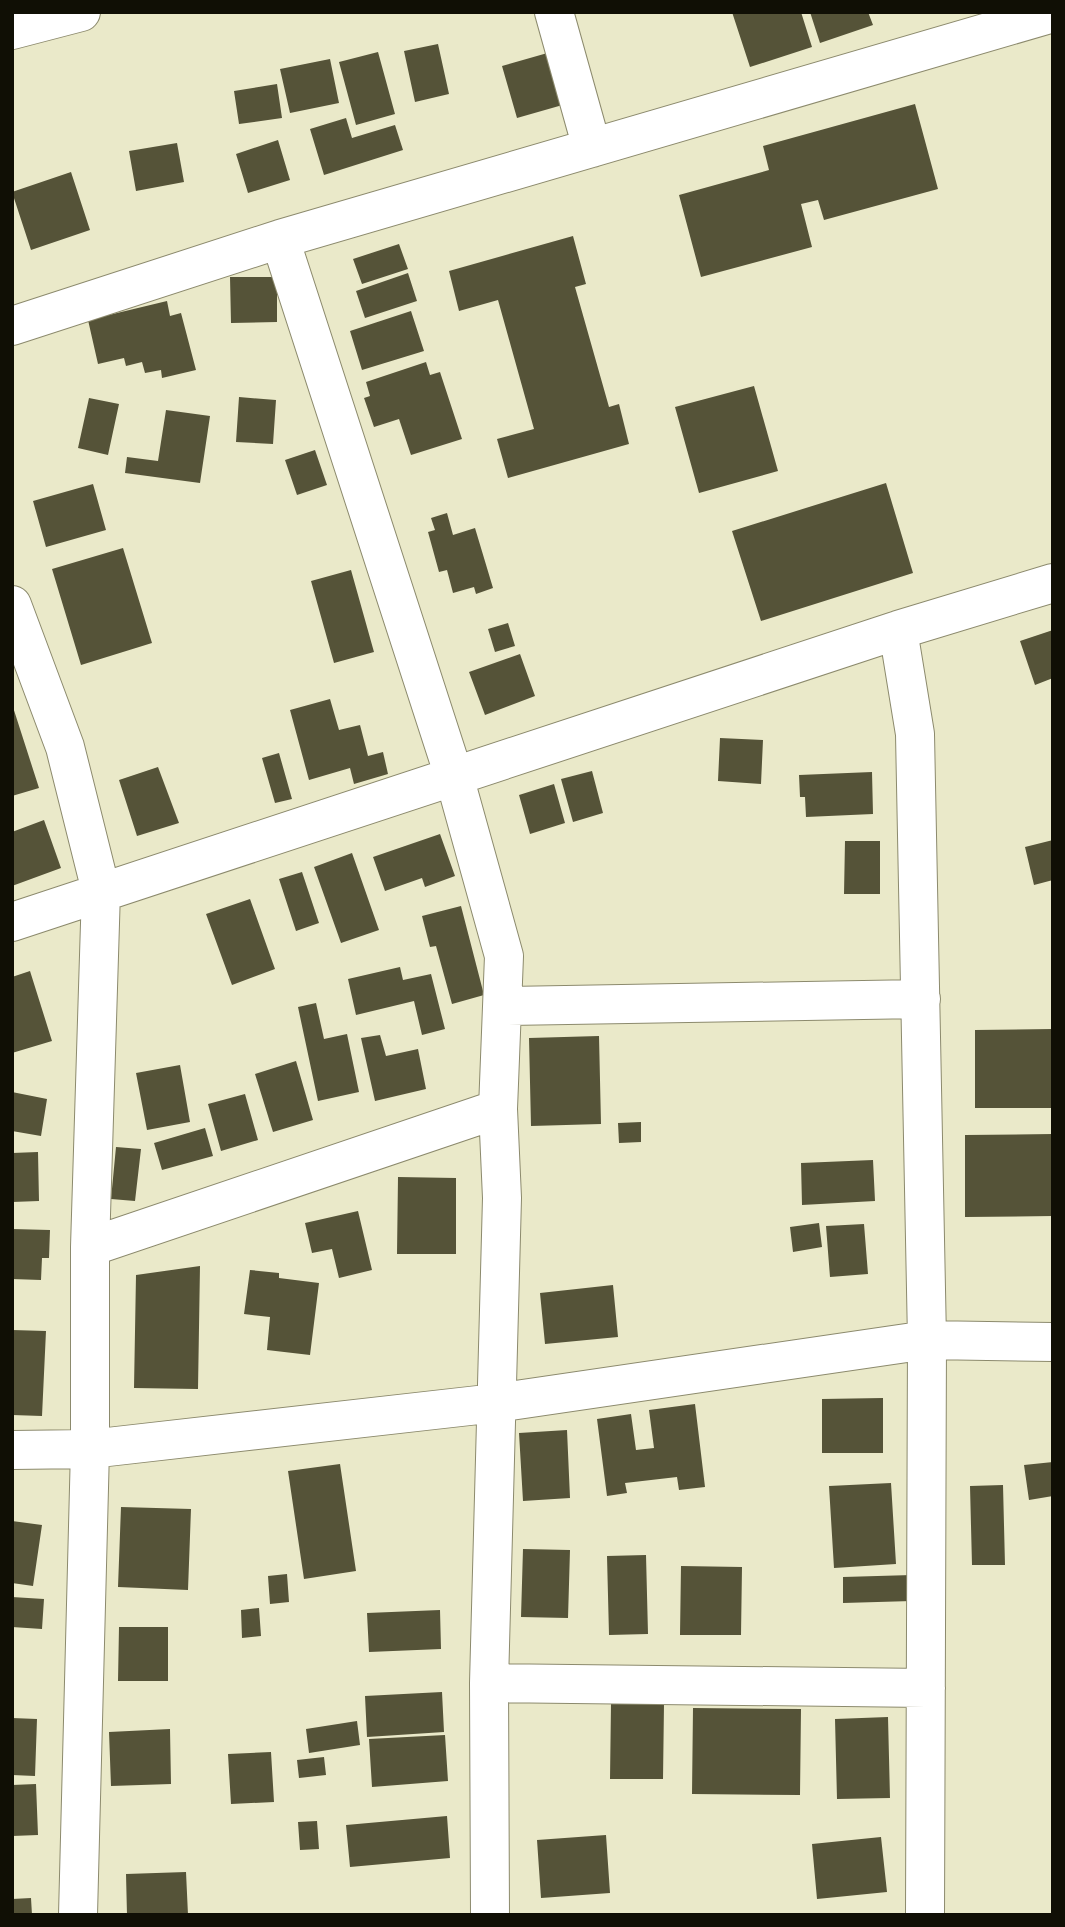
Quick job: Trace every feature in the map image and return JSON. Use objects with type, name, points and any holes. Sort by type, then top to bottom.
[{"type":"street","points":[[12,30],[81,12]]},
{"type":"street","points":[[554,12],[592,148]]},
{"type":"street","points":[[12,326],[280,239],[1053,13]]},
{"type":"street","points":[[280,239],[454,776],[504,956],[498,1109],[502,1198],[489,1683],[490,1915]]},
{"type":"street","points":[[12,922],[898,630],[1053,583]]},
{"type":"street","points":[[14,615],[65,747],[101,891],[90,1247],[90,1449],[78,1915]]},
{"type":"street","points":[[898,630],[915,734],[921,999],[927,1340],[925,1915]]},
{"type":"street","points":[[502,1006],[921,999]]},
{"type":"street","points":[[90,1247],[498,1109]]},
{"type":"street","points":[[12,1450],[90,1449],[496,1403],[927,1340],[1053,1342]]},
{"type":"street","points":[[489,1683],[926,1688]]},
{"type":"building","points":[[732,12],[801,12],[812,47],[750,67]]},
{"type":"building","points":[[810,12],[868,12],[873,25],[820,43]]},
{"type":"building","points":[[438,44],[449,94],[415,102],[404,51]]},
{"type":"building","points":[[558,50],[573,102],[517,118],[502,66]]},
{"type":"building","points":[[378,52],[395,114],[356,125],[339,62]]},
{"type":"building","points":[[330,59],[339,103],[290,113],[280,69]]},
{"type":"building","points":[[277,84],[282,118],[239,124],[234,91]]},
{"type":"building","points":[[915,104],[938,189],[824,220],[818,200],[801,204],[812,247],[701,277],[679,195],[769,170],[763,146]]},
{"type":"building","points":[[346,118],[352,138],[395,125],[403,150],[324,175],[310,129]]},
{"type":"building","points":[[278,140],[290,180],[248,193],[236,154]]},
{"type":"building","points":[[177,143],[184,182],[136,191],[129,151]]},
{"type":"building","points":[[71,172],[90,230],[31,250],[12,192]]},
{"type":"building","points":[[573,236],[586,284],[575,287],[609,407],[619,404],[629,444],[508,478],[497,439],[534,429],[498,300],[459,311],[449,271]]},
{"type":"building","points":[[399,244],[408,269],[362,284],[353,259]]},
{"type":"building","points":[[408,273],[417,301],[365,318],[356,291]]},
{"type":"building","points":[[230,277],[277,277],[277,322],[231,323]]},
{"type":"building","points":[[167,301],[170,316],[181,313],[196,370],[162,378],[161,370],[145,373],[142,362],[126,366],[124,358],[98,364],[88,320]]},
{"type":"building","points":[[411,311],[424,351],[362,370],[350,331]]},
{"type":"building","points":[[426,362],[430,375],[440,372],[462,439],[411,455],[399,419],[374,427],[364,398],[370,396],[366,382]]},
{"type":"building","points":[[754,386],[778,471],[699,493],[675,407]]},
{"type":"building","points":[[239,397],[276,400],[273,444],[236,442]]},
{"type":"building","points":[[89,398],[119,404],[108,455],[78,448]]},
{"type":"building","points":[[166,410],[210,416],[200,483],[125,473],[127,457],[158,461]]},
{"type":"building","points":[[315,450],[327,485],[297,495],[285,460]]},
{"type":"building","points":[[886,483],[913,573],[761,621],[732,531]]},
{"type":"building","points":[[93,484],[106,530],[46,547],[33,501]]},
{"type":"building","points":[[447,513],[453,535],[475,528],[493,588],[476,594],[474,587],[453,593],[447,570],[439,572],[428,532],[435,530],[431,518]]},
{"type":"building","points":[[123,548],[152,643],[81,665],[52,569]]},
{"type":"building","points":[[351,570],[374,652],[334,663],[311,581]]},
{"type":"building","points":[[508,623],[515,646],[495,652],[488,629]]},
{"type":"building","points":[[1053,630],[1053,678],[1035,685],[1020,641]]},
{"type":"building","points":[[520,654],[535,696],[485,715],[469,672]]},
{"type":"building","points":[[330,699],[339,730],[360,725],[368,756],[383,752],[388,774],[354,784],[350,768],[309,780],[290,710]]},
{"type":"building","points":[[12,704],[39,788],[12,796]]},
{"type":"building","points":[[720,738],[763,740],[761,784],[718,781]]},
{"type":"building","points":[[279,753],[292,799],[275,803],[262,758]]},
{"type":"building","points":[[158,767],[179,823],[137,836],[119,780]]},
{"type":"building","points":[[592,771],[603,813],[573,822],[561,779]]},
{"type":"building","points":[[872,772],[873,814],[806,817],[805,797],[800,797],[799,775]]},
{"type":"building","points":[[554,784],[565,823],[530,834],[519,795]]},
{"type":"building","points":[[44,820],[61,868],[12,886],[12,832]]},
{"type":"building","points":[[440,834],[455,876],[425,887],[422,878],[385,891],[373,857]]},
{"type":"building","points":[[1053,840],[1053,880],[1034,885],[1025,847]]},
{"type":"building","points":[[845,841],[880,841],[880,894],[844,894]]},
{"type":"building","points":[[352,853],[379,930],[341,943],[314,867]]},
{"type":"building","points":[[302,872],[319,923],[296,931],[279,879]]},
{"type":"building","points":[[250,899],[275,969],[232,985],[206,914]]},
{"type":"building","points":[[461,906],[484,995],[452,1004],[436,946],[430,947],[422,916]]},
{"type":"building","points":[[400,967],[403,980],[431,974],[445,1029],[422,1035],[414,1001],[356,1015],[348,979]]},
{"type":"building","points":[[30,971],[52,1041],[12,1053],[12,977]]},
{"type":"building","points":[[316,1003],[324,1039],[347,1034],[359,1092],[318,1101],[298,1007]]},
{"type":"building","points":[[1053,1029],[1053,1108],[975,1108],[975,1030]]},
{"type":"building","points":[[380,1035],[386,1056],[418,1049],[426,1089],[375,1101],[361,1038]]},
{"type":"building","points":[[599,1036],[601,1124],[531,1126],[529,1038]]},
{"type":"building","points":[[296,1061],[313,1120],[273,1132],[255,1074]]},
{"type":"building","points":[[180,1065],[190,1122],[147,1130],[136,1073]]},
{"type":"building","points":[[12,1092],[47,1099],[41,1136],[12,1131]]},
{"type":"building","points":[[245,1094],[258,1140],[221,1151],[208,1104]]},
{"type":"building","points":[[641,1122],[641,1142],[619,1143],[618,1123]]},
{"type":"building","points":[[205,1128],[213,1156],[162,1170],[154,1143]]},
{"type":"building","points":[[1053,1134],[1053,1216],[965,1217],[965,1135]]},
{"type":"building","points":[[116,1147],[141,1149],[135,1201],[111,1199]]},
{"type":"building","points":[[38,1152],[39,1201],[12,1202],[12,1153]]},
{"type":"building","points":[[873,1160],[875,1201],[802,1205],[801,1163]]},
{"type":"building","points":[[398,1177],[456,1178],[456,1254],[397,1254]]},
{"type":"building","points":[[358,1211],[372,1270],[339,1278],[332,1249],[312,1253],[305,1223]]},
{"type":"building","points":[[819,1223],[822,1247],[793,1252],[790,1227]]},
{"type":"building","points":[[864,1224],[868,1274],[830,1277],[826,1226]]},
{"type":"building","points":[[12,1229],[50,1230],[49,1258],[42,1258],[41,1280],[12,1279]]},
{"type":"building","points":[[200,1266],[198,1389],[134,1388],[136,1275]]},
{"type":"building","points":[[250,1270],[279,1273],[279,1278],[319,1283],[310,1355],[267,1350],[270,1317],[244,1314]]},
{"type":"building","points":[[613,1285],[618,1337],[545,1344],[540,1293]]},
{"type":"building","points":[[12,1330],[46,1331],[42,1416],[12,1415]]},
{"type":"building","points":[[883,1398],[883,1453],[822,1453],[822,1399]]},
{"type":"building","points":[[695,1404],[705,1487],[679,1490],[677,1477],[625,1483],[627,1493],[607,1496],[597,1419],[631,1414],[636,1450],[654,1448],[649,1410]]},
{"type":"building","points":[[567,1430],[570,1498],[523,1501],[519,1433]]},
{"type":"building","points":[[1053,1462],[1053,1496],[1029,1500],[1024,1465]]},
{"type":"building","points":[[340,1464],[356,1571],[304,1579],[288,1471]]},
{"type":"building","points":[[891,1483],[896,1564],[834,1568],[829,1486]]},
{"type":"building","points":[[1003,1485],[1005,1565],[972,1565],[970,1486]]},
{"type":"building","points":[[121,1507],[191,1509],[188,1590],[118,1587]]},
{"type":"building","points":[[12,1521],[42,1525],[33,1586],[12,1583]]},
{"type":"building","points":[[523,1549],[570,1550],[568,1618],[521,1617]]},
{"type":"building","points":[[646,1555],[648,1634],[609,1635],[607,1556]]},
{"type":"building","points":[[681,1566],[742,1567],[741,1635],[680,1635]]},
{"type":"building","points":[[287,1574],[289,1602],[270,1604],[268,1576]]},
{"type":"building","points":[[912,1575],[912,1601],[843,1603],[843,1577]]},
{"type":"building","points":[[12,1597],[44,1599],[42,1629],[12,1627]]},
{"type":"building","points":[[259,1608],[261,1636],[242,1638],[241,1610]]},
{"type":"building","points":[[440,1610],[441,1649],[369,1652],[367,1613]]},
{"type":"building","points":[[119,1627],[168,1627],[168,1681],[118,1681]]},
{"type":"building","points":[[442,1692],[444,1732],[367,1737],[365,1696]]},
{"type":"building","points":[[611,1704],[664,1704],[663,1779],[610,1779]]},
{"type":"building","points":[[693,1708],[801,1709],[800,1795],[692,1794]]},
{"type":"building","points":[[888,1717],[890,1798],[837,1799],[835,1719]]},
{"type":"building","points":[[12,1718],[37,1719],[35,1776],[12,1775]]},
{"type":"building","points":[[357,1721],[360,1745],[309,1753],[306,1729]]},
{"type":"building","points":[[170,1729],[171,1784],[111,1786],[109,1732]]},
{"type":"building","points":[[445,1735],[448,1781],[372,1787],[369,1739]]},
{"type":"building","points":[[271,1752],[274,1802],[231,1804],[228,1754]]},
{"type":"building","points":[[324,1757],[326,1775],[299,1778],[297,1760]]},
{"type":"building","points":[[36,1784],[38,1835],[12,1836],[12,1785]]},
{"type":"building","points":[[447,1816],[450,1858],[350,1867],[346,1825]]},
{"type":"building","points":[[317,1821],[319,1849],[300,1850],[298,1822]]},
{"type":"building","points":[[606,1835],[610,1893],[541,1898],[537,1840]]},
{"type":"building","points":[[881,1837],[887,1892],[817,1899],[812,1844]]},
{"type":"building","points":[[186,1872],[188,1915],[127,1915],[126,1874]]},
{"type":"building","points":[[31,1898],[32,1915],[12,1915],[12,1899]]}]
